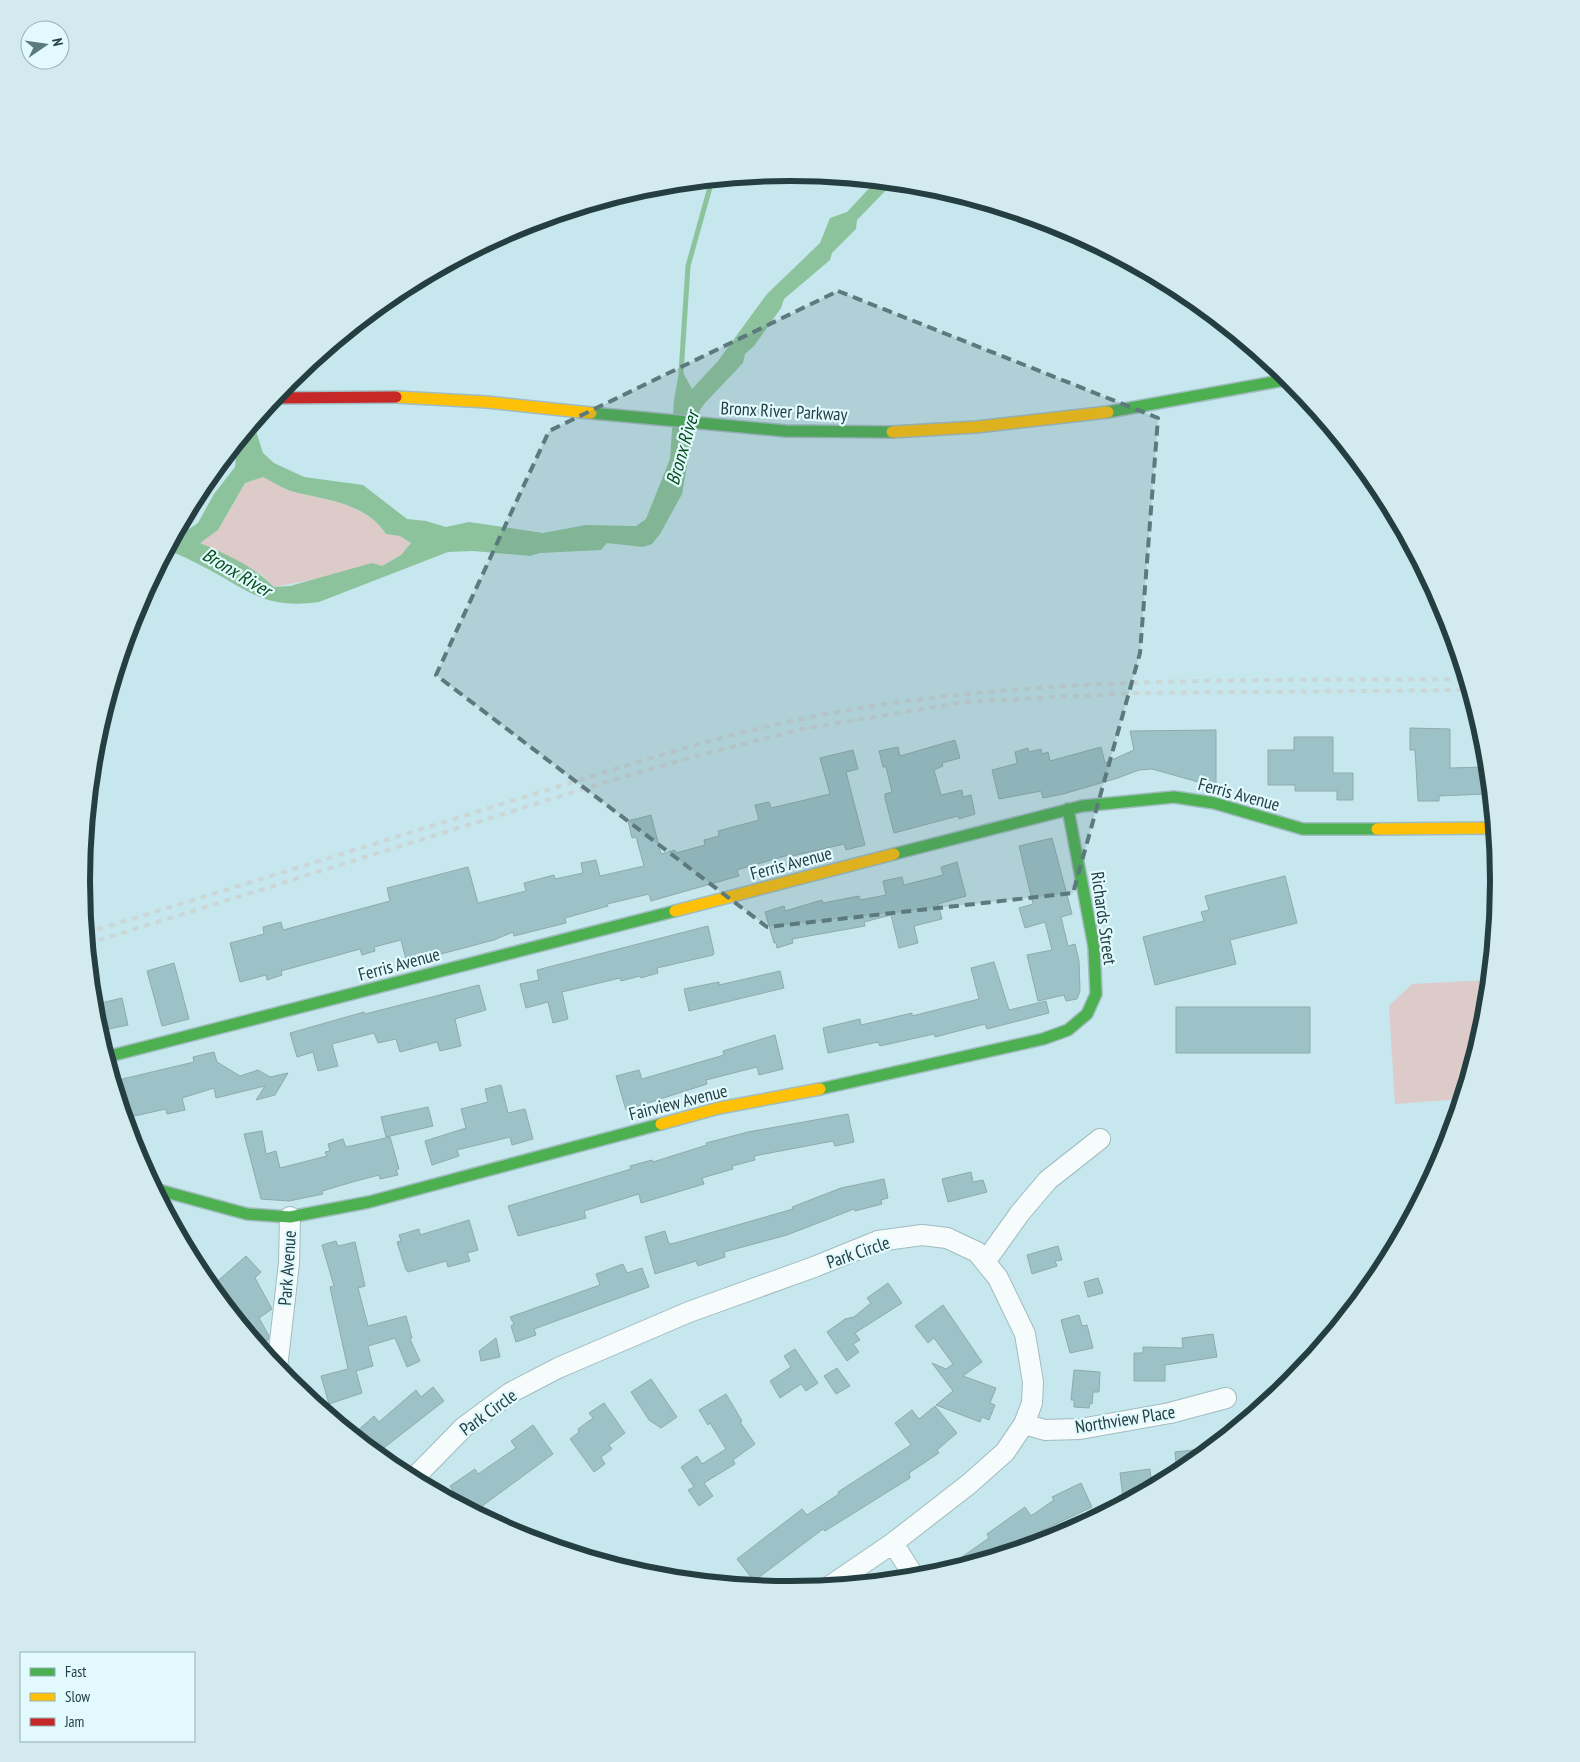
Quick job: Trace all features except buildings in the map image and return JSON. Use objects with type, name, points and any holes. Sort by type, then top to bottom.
[{"type":"main road","name":"Bronx River Parkway","points":[[284,398],[347,396],[442,399],[728,427],[843,433],[977,427],[1112,413],[1280,381]]},
{"type":"main road","name":"Ferris Avenue","points":[[112,1055],[1068,809],[1132,800],[1174,797],[1214,803],[1303,830],[1488,828]]},
{"type":"main road","name":"Richards Street","points":[[1068,809],[1094,948],[1096,994],[1087,1014],[1074,1025]]},
{"type":"main road","name":"Fairview Avenue","points":[[290,1217],[369,1202],[719,1108],[844,1084],[1043,1040],[1068,1030],[1074,1025]]},
{"type":"main road","name":"Park Avenue","points":[[162,1191],[247,1214],[290,1217]]},
{"type":"street","points":[[985,1262],[1020,1213],[1048,1180],[1100,1140]]},
{"type":"street","name":"Park Avenue","points":[[278,1358],[290,1263],[290,1217]]},
{"type":"street","name":"Park Circle","points":[[418,1474],[464,1427],[510,1393],[558,1368],[689,1312],[814,1267],[878,1241],[922,1236],[947,1238],[977,1252],[998,1278],[1025,1334],[1033,1382],[1032,1403],[1024,1424],[1005,1452],[969,1484],[893,1543],[839,1580]]},
{"type":"street","name":"Northview Place","points":[[1024,1424],[1045,1430],[1080,1429],[1170,1414],[1226,1398]]},
{"type":"street","points":[[893,1543],[910,1571]]},
{"type":"highlighted area","points":[[838,291],[1158,418],[1140,653],[1073,893],[767,927],[436,675],[549,431]]},
{"type":"shaded area","points":[[263,476],[290,491],[345,504],[357,509],[368,515],[386,534],[400,536],[411,543],[401,555],[382,566],[274,587],[262,575],[200,543],[218,530],[245,483]]},
{"type":"shaded area","points":[[1483,980],[1477,1018],[1455,1099],[1395,1104],[1389,1006],[1412,984]]},
{"type":"water","name":"Bronx River","points":[[871,186],[888,188],[857,220],[856,229],[832,253],[830,260],[784,299],[781,308],[754,346],[745,354],[743,363],[700,410],[682,494],[660,534],[652,544],[643,547],[607,543],[601,550],[540,553],[530,556],[473,551],[448,552],[319,602],[299,604],[268,600],[255,595],[187,558],[172,552],[184,532],[198,523],[214,494],[235,467],[236,454],[256,431],[263,453],[274,463],[304,477],[363,485],[407,519],[426,521],[446,527],[469,522],[543,533],[586,525],[636,526],[646,519],[670,459],[674,400],[680,367],[692,389],[718,361],[767,294],[820,243],[830,218],[847,212]],"holes":[[[263,477],[290,491],[345,504],[357,509],[368,515],[386,534],[400,536],[411,543],[401,555],[382,566],[372,563],[290,586],[274,587],[249,567],[200,543],[218,530],[245,483]]]},
{"type":"waterway","points":[[681,373],[688,266],[710,186]]},
{"type":"railway","points":[[91,931],[663,754],[801,719],[883,704],[1049,687],[1216,681],[1460,679]]},
{"type":"railway","points":[[93,942],[593,786],[696,756],[802,729],[965,702],[1133,693],[1463,690]]},
{"type":"traffic: fast","points":[[1108,412],[1280,381]]},
{"type":"traffic: fast","points":[[591,413],[786,431],[892,432]]},
{"type":"traffic: fast","points":[[894,854],[1082,806],[1174,797],[1214,803],[1303,829],[1377,829]]},
{"type":"traffic: fast","points":[[820,1089],[1043,1039],[1068,1030],[1087,1014],[1096,994],[1094,947],[1068,809]]},
{"type":"traffic: fast","points":[[112,1055],[675,911]]},
{"type":"traffic: fast","points":[[162,1191],[247,1214],[290,1217],[369,1202],[661,1124]]},
{"type":"traffic: slow","points":[[396,397],[487,402],[591,413]]},
{"type":"traffic: slow","points":[[892,432],[976,427],[1108,412]]},
{"type":"traffic: slow","points":[[1377,829],[1488,828]]},
{"type":"traffic: slow","points":[[675,911],[894,854]]},
{"type":"traffic: slow","points":[[661,1124],[719,1108],[820,1089]]},
{"type":"traffic: jam","points":[[284,398],[396,397]]}]
